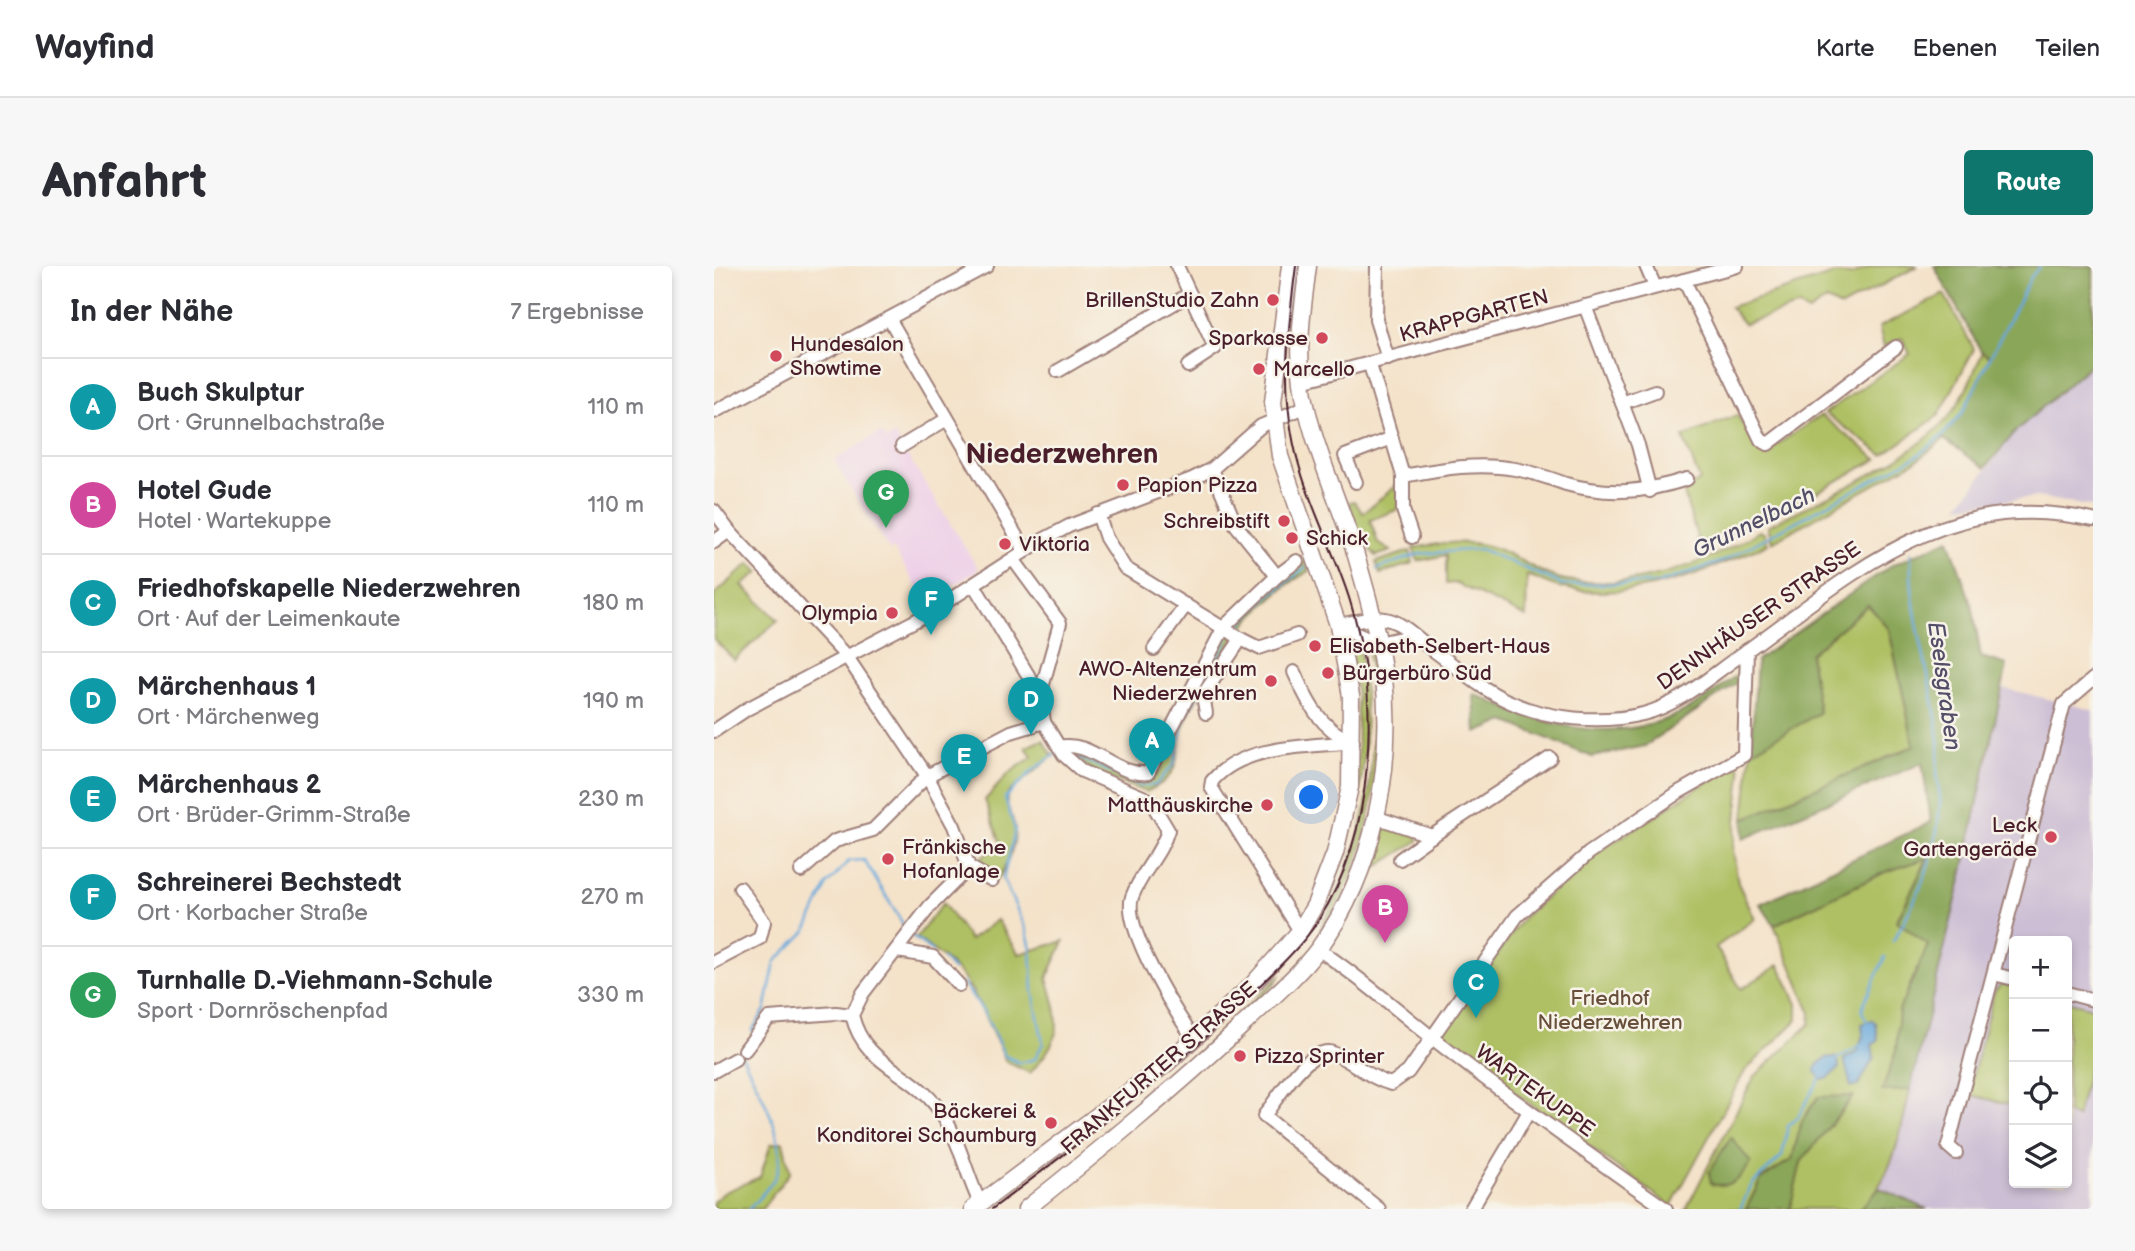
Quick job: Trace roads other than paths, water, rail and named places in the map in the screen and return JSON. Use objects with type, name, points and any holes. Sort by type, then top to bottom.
[{"type":"main road","name":"FRANKFURTER STRASSE","points":[[979,1207],[1137,1087],[1253,984],[1300,931],[1315,905],[1342,827],[1350,786],[1353,742],[1348,672],[1338,625],[1287,482],[1276,417],[1276,369],[1290,266]]},
{"type":"main road","name":"FRANKFURTER STRASSE","points":[[1026,1209],[1202,1064],[1318,949],[1355,883],[1375,817],[1381,789],[1385,721],[1378,643],[1374,619],[1307,406],[1302,381],[1299,349],[1308,266]]},
{"type":"main road","points":[[1300,931],[1318,949]]},
{"type":"street","points":[[714,412],[987,266]]},
{"type":"street","points":[[1177,266],[1215,348],[1188,366]]},
{"type":"street","points":[[1377,266],[1376,320],[1388,359]]},
{"type":"street","points":[[1646,266],[1655,287]]},
{"type":"street","name":"KRAPPGARTEN","points":[[1302,381],[1737,266]]},
{"type":"street","points":[[1684,280],[1761,440],[1768,444],[1896,346]]},
{"type":"street","points":[[1058,371],[1190,294]]},
{"type":"street","points":[[1585,306],[1622,403],[1650,491]]},
{"type":"street","points":[[890,320],[1025,551]]},
{"type":"street","points":[[1370,365],[1403,476],[1402,510],[1412,537]]},
{"type":"street","points":[[1622,403],[1655,391]]},
{"type":"street","points":[[714,731],[747,709],[926,615],[1069,526],[1168,489],[1212,469],[1253,431],[1276,417],[1307,406]]},
{"type":"street","points":[[902,446],[947,419]]},
{"type":"street","points":[[1356,482],[1345,456],[1392,438]]},
{"type":"street","points":[[1403,476],[1468,465],[1514,468],[1592,490],[1650,491],[1687,479]]},
{"type":"street","points":[[1212,469],[1236,525],[1277,576]]},
{"type":"street","name":"DENNHÄUSER STRASSE","points":[[1338,625],[1374,619],[1394,622],[1507,701],[1528,709],[1598,720],[1647,713],[1670,703],[1880,556],[1931,530],[1989,513],[2029,510],[2093,520]]},
{"type":"street","points":[[714,511],[729,531],[847,657],[928,776],[954,826],[969,867],[992,880]]},
{"type":"street","points":[[1098,514],[1106,538],[1125,568],[1186,606],[1259,648],[1297,635]]},
{"type":"street","points":[[714,542],[729,531]]},
{"type":"street","points":[[1013,559],[1060,623],[1040,695]]},
{"type":"street","points":[[1061,750],[1072,743],[1135,775],[1149,773],[1232,632],[1277,576],[1297,561]]},
{"type":"street","points":[[977,590],[1040,695],[1044,722],[1061,750],[1082,771],[1150,800],[1168,830],[1163,846],[1131,899],[1134,926],[1194,1039]]},
{"type":"street","points":[[1154,649],[1186,606]]},
{"type":"street","points":[[1338,625],[1378,643],[1401,638],[1419,640]]},
{"type":"street","points":[[1206,713],[1203,695],[1232,632]]},
{"type":"street","points":[[1378,1209],[1264,1116],[1298,1071],[1320,1052],[1331,1052],[1376,1080],[1391,1084],[1408,1072],[1517,916],[1589,853],[1679,792],[1744,755],[1747,650]]},
{"type":"street","points":[[1294,672],[1309,705],[1322,721],[1335,734],[1353,742]]},
{"type":"street","points":[[1956,1153],[1948,1146],[2064,704],[2093,679]]},
{"type":"street","points":[[800,871],[835,841],[873,830],[928,776],[1011,732],[1044,722]]},
{"type":"street","points":[[1300,931],[1210,787],[1212,782],[1244,760],[1265,752],[1353,742]]},
{"type":"street","points":[[1400,859],[1550,758]]},
{"type":"street","points":[[1375,817],[1432,836]]},
{"type":"street","points":[[969,867],[934,902],[863,993],[852,1015],[863,1044],[922,1089],[939,1108],[951,1127],[979,1207]]},
{"type":"street","points":[[714,962],[760,938],[764,922],[740,888]]},
{"type":"street","points":[[901,947],[933,957],[959,985]]},
{"type":"street","name":"WARTEKUPPE","points":[[1318,949],[1377,990],[1432,1039],[1528,1113],[1665,1209]]},
{"type":"street","points":[[1994,974],[2009,978]]},
{"type":"street","points":[[2072,994],[2093,999]]},
{"type":"street","points":[[745,1050],[769,1018],[836,1013],[852,1015]]},
{"type":"street","points":[[714,1071],[735,1059]]},
{"type":"street","points":[[1471,1209],[1528,1113]]},
{"type":"water","points":[[1872,1020],[1876,1023],[1878,1041],[1872,1045],[1874,1057],[1858,1086],[1851,1087],[1844,1059],[1857,1052],[1863,1035],[1862,1024]]},
{"type":"water","points":[[1828,1057],[1838,1058],[1839,1068],[1827,1079],[1821,1079],[1815,1070],[1818,1064]]},
{"type":"waterway","name":"Grunnelbach","points":[[1377,569],[1419,554],[1480,549],[1564,585],[1658,583],[1723,561],[1915,457],[1941,437],[1962,413],[2031,277],[2040,266]]},
{"type":"waterway","name":"Eselsgraben","points":[[1893,941],[1926,874],[1935,839],[1940,801],[1936,719],[1913,601],[1911,553]]},
{"type":"waterway","name":"Grunnelbach","points":[[1235,630],[1268,596],[1305,568]]},
{"type":"waterway","name":"Grunnelbach","points":[[1203,684],[1228,638]]},
{"type":"waterway","name":"Grunnelbach","points":[[1067,752],[1141,786],[1155,785],[1174,764],[1183,723],[1198,693]]},
{"type":"waterway","name":"Grunnelbach","points":[[963,983],[983,1011],[1005,1056],[1020,1063],[1035,1059],[1043,1043],[1033,991],[1031,948],[1026,929],[1003,879],[1015,830],[1005,798],[1032,771],[1057,753]]},
{"type":"waterway","name":"Grunnelbach","points":[[752,1031],[765,1010],[775,962],[806,931],[827,885],[849,861],[864,860],[906,929]]},
{"type":"waterway","name":"Grunnelbach","points":[[912,936],[932,951]]},
{"type":"waterway","name":"Eselsgraben","points":[[1867,1022],[1862,1011],[1864,1003],[1885,957]]},
{"type":"waterway","name":"Grunnelbach","points":[[943,959],[953,970]]},
{"type":"waterway","name":"Eselsgraben","points":[[1836,1060],[1864,1043]]},
{"type":"waterway","name":"Grunnelbach","points":[[742,1055],[771,1116],[779,1149],[779,1165],[774,1179],[749,1209]]},
{"type":"waterway","name":"Eselsgraben","points":[[1740,1209],[1752,1184],[1782,1156],[1788,1126],[1798,1117],[1820,1078]]},
{"type":"tram line","points":[[992,1209],[1155,1082],[1284,961],[1318,921],[1337,886],[1351,848],[1367,765],[1369,723],[1366,680],[1350,601],[1304,482],[1293,440],[1287,366],[1296,266]]},
{"type":"place","name":"BrillenStudio Zahn","points":[[1273,300]]},
{"type":"place","name":"Sparkasse","points":[[1322,338]]},
{"type":"place","name":"Hundesalon Showtime","points":[[776,356]]},
{"type":"place","name":"Marcello","points":[[1259,369]]},
{"type":"place","name":"Papion Pizza","points":[[1123,485]]},
{"type":"place","name":"Schreibstift","points":[[1284,521]]},
{"type":"place","name":"Turnhalle D.-Viehmann-Schule","points":[[886,528]]},
{"type":"place","name":"Schick","points":[[1292,538]]},
{"type":"place","name":"Viktoria","points":[[1005,544]]},
{"type":"place","name":"Olympia","points":[[892,613]]},
{"type":"place","name":"Schreinerei Bechstedt","points":[[931,635]]},
{"type":"place","name":"Elisabeth-Selbert-Haus","points":[[1315,646]]},
{"type":"place","name":"Bürgerbüro Süd","points":[[1328,673]]},
{"type":"place","name":"AWO-Altenzentrum Niederzwehren","points":[[1271,681]]},
{"type":"place","name":"Märchenhaus 1","points":[[1031,735]]},
{"type":"place","name":"Buch Skulptur","points":[[1152,776]]},
{"type":"place","name":"Märchenhaus 2","points":[[964,792]]},
{"type":"place","name":"Matthäuskirche","points":[[1267,805]]},
{"type":"place","name":"Leck Gartengeräde","points":[[2051,837]]},
{"type":"place","name":"Fränkische Hofanlage","points":[[888,859]]},
{"type":"place","name":"Hotel Gude","points":[[1385,943]]},
{"type":"place","name":"Friedhofskapelle Niederzwehren","points":[[1476,1018]]},
{"type":"place","name":"Pizza Sprinter","points":[[1240,1056]]},
{"type":"place","name":"Bäckerei & Konditorei Schaumburg","points":[[1051,1123]]},
{"type":"district","name":"Niederzwehren","points":[[1062,454]]},
{"type":"park label","name":"Friedhof Niederzwehren","points":[[1610,1010]]}]
